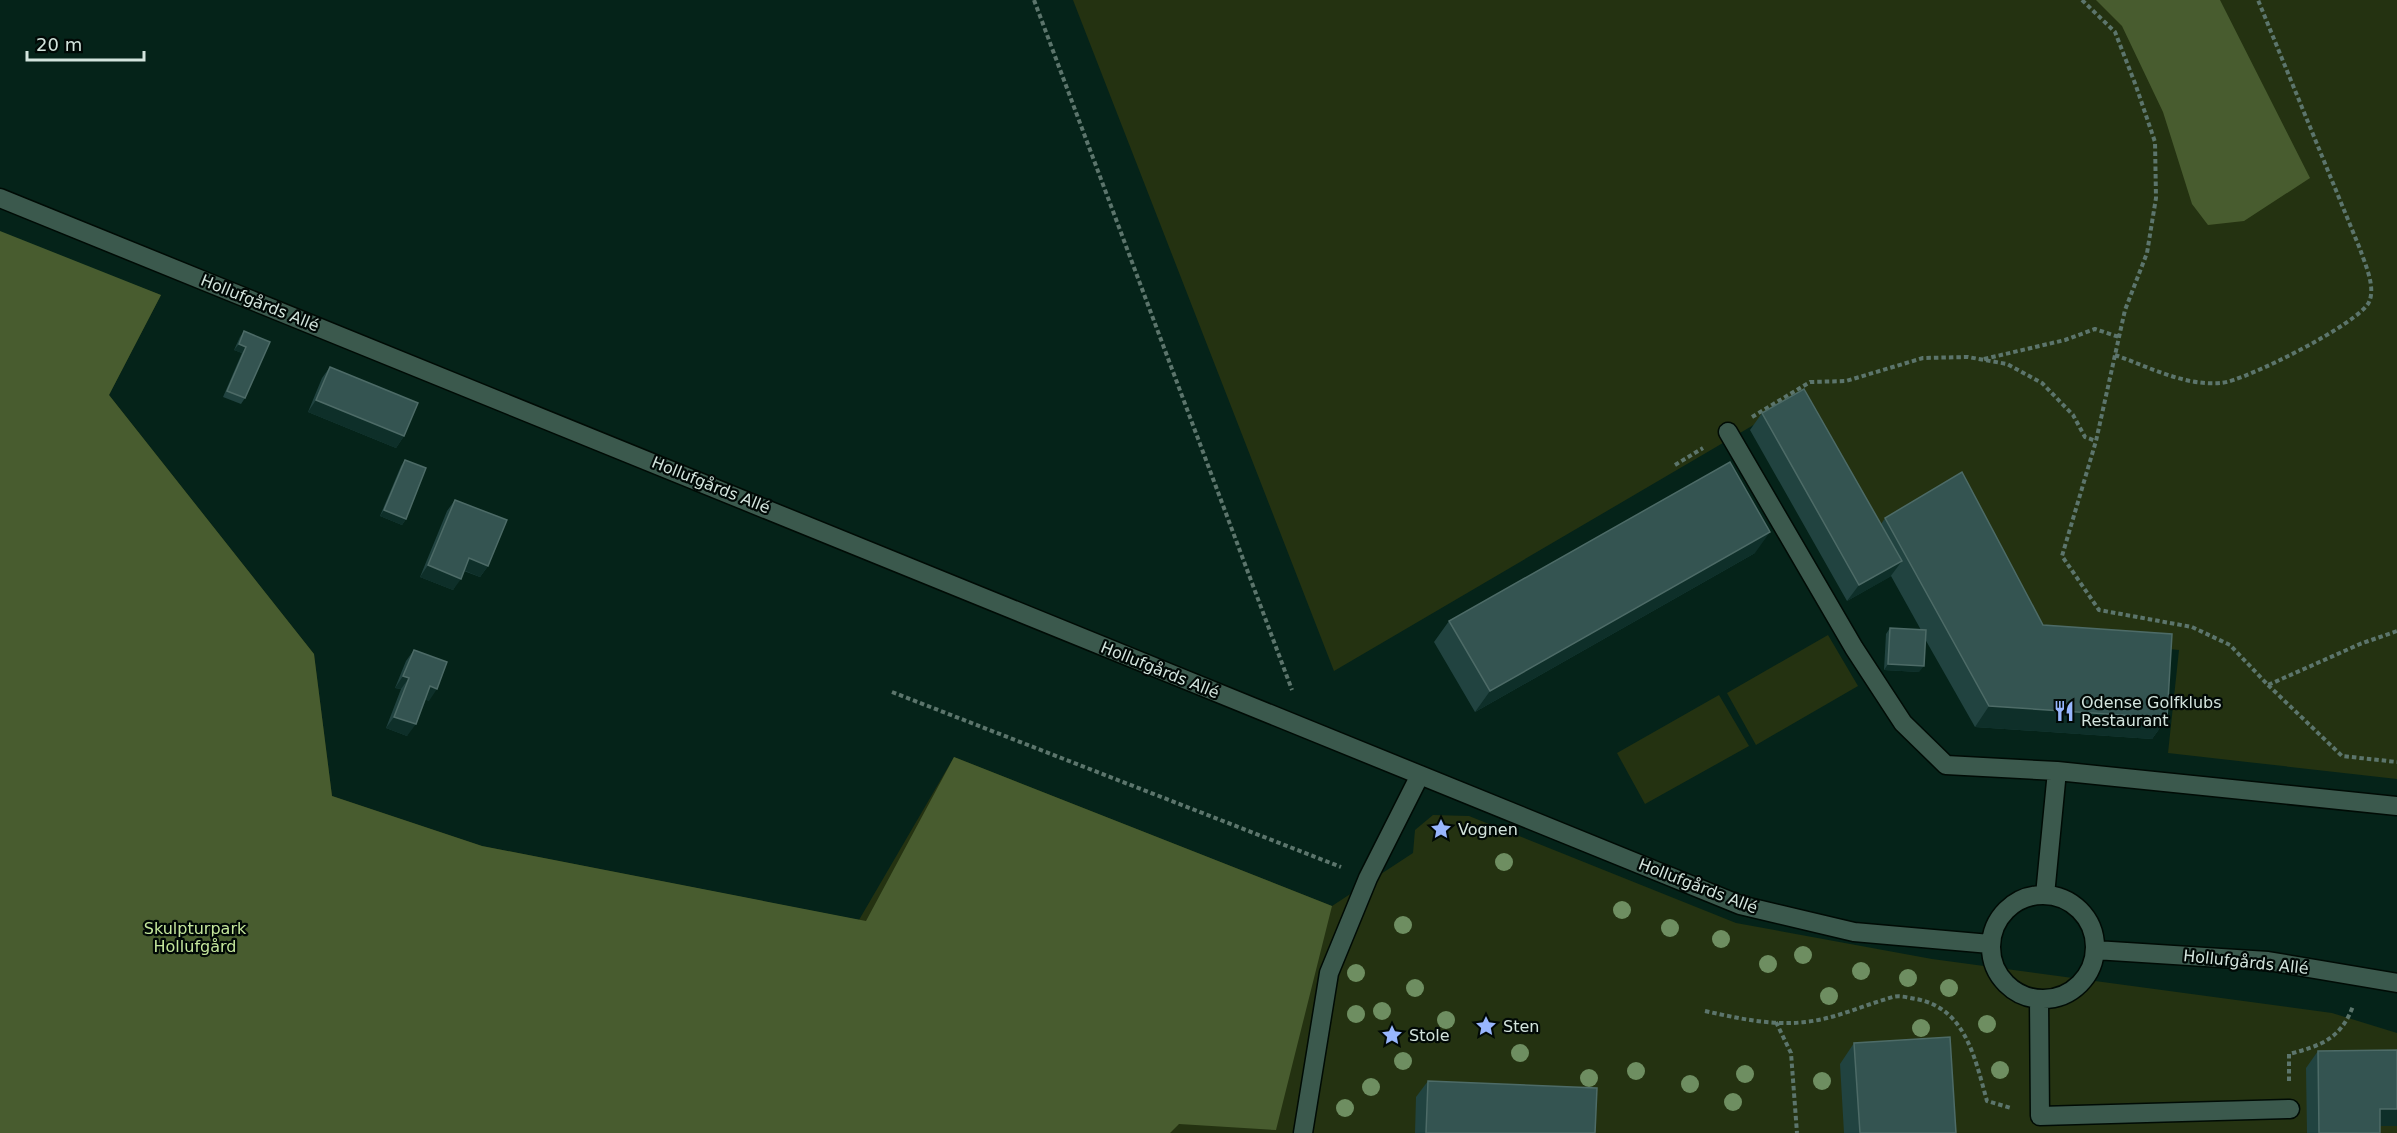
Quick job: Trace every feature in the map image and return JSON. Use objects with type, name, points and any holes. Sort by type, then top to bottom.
[{"type":"street","name":"Hollufgårds Allé","points":[[0,198],[1740,905],[1854,932],[1990,944]]},
{"type":"street","points":[[1728,432],[1854,648],[1903,723],[1946,765],[2057,771],[2397,806]]},
{"type":"street","points":[[2045,895],[2057,771]]},
{"type":"street","points":[[1303,1133],[1329,973],[1368,878],[1420,775]]},
{"type":"street","points":[[2045,895],[2061,898],[2076,906],[2093,933],[2095,950],[2091,966],[2083,980],[2070,991],[2055,998],[2039,999],[2019,994],[2003,981],[1993,964],[1990,944],[1995,924],[2007,908],[2025,897],[2045,895]]},
{"type":"street","name":"Hollufgårds Allé","points":[[2095,950],[2268,961],[2397,983]]},
{"type":"street","points":[[2039,999],[2040,1116],[2290,1109]]},
{"type":"path","points":[[1034,0],[1306,728]]},
{"type":"path","points":[[2082,0],[2115,32],[2155,142],[2156,198],[2147,253],[2125,310],[2096,441],[2062,556],[2099,610],[2192,627],[2230,645],[2342,756],[2397,762]]},
{"type":"path","points":[[2115,355],[2174,378],[2220,383],[2238,379],[2333,332],[2359,316],[2370,302],[2370,282],[2360,249],[2258,0]]},
{"type":"path","points":[[1980,360],[2065,340],[2095,329],[2119,338]]},
{"type":"path","points":[[1675,465],[1810,382],[1846,381],[1923,358],[1980,360],[2007,364],[2042,383],[2073,415],[2085,437],[2096,441]]},
{"type":"path","points":[[2268,685],[2360,644],[2397,631]]},
{"type":"path","points":[[892,692],[1368,878]]},
{"type":"path","points":[[2289,1054],[2323,1045],[2348,1020],[2363,976]]},
{"type":"path","points":[[1705,1011],[1751,1021],[1805,1022],[1896,996],[1931,1002],[1953,1018],[1971,1043],[1987,1101],[2040,1116]]},
{"type":"path","points":[[1776,1022],[1791,1053],[1797,1133]]},
{"type":"green space","points":[[1073,0],[2397,0],[2397,779],[2168,753],[2179,650],[2038,636],[1878,528],[1803,396],[1334,671]]},
{"type":"green space","points":[[2096,0],[2220,0],[2310,178],[2244,221],[2208,225],[2192,204],[2163,112],[2122,26]]},
{"type":"green space","name":"Skulpturpark Hollufgård","points":[[0,231],[161,295],[109,395],[314,654],[332,796],[482,846],[866,921],[954,757],[1332,906],[1276,1130],[1179,1124],[1170,1133],[0,1133]]},
{"type":"green space","name":"Skulpturpark Hollufgård","points":[[0,234],[161,295],[109,395],[314,654],[332,796],[482,846],[859,920],[954,757],[1332,906],[1413,853],[1415,830],[1433,815],[1469,816],[1736,923],[1932,959],[2332,1013],[2397,1033],[2397,1133],[0,1133]]},
{"type":"green space","points":[[1828,635],[1858,686],[1756,745],[1727,693]]},
{"type":"green space","points":[[1719,695],[1749,746],[1645,804],[1617,753]]},
{"type":"building","points":[[244,331],[270,342],[245,398],[227,391],[246,347],[239,344]]},
{"type":"building","points":[[330,367],[418,403],[404,436],[316,400]]},
{"type":"building","points":[[1804,389],[1902,561],[1859,585],[1762,413]]},
{"type":"building","points":[[405,460],[426,468],[406,519],[384,510]]},
{"type":"building","points":[[1730,462],[1770,532],[1490,691],[1449,621]]},
{"type":"building","points":[[1962,472],[2043,625],[2172,634],[2167,718],[1989,706],[1885,518]]},
{"type":"building","points":[[455,500],[507,520],[488,566],[469,558],[461,579],[428,565]]},
{"type":"building","points":[[1890,628],[1926,630],[1924,666],[1888,664]]},
{"type":"building","points":[[414,650],[447,662],[437,689],[430,686],[416,724],[394,717],[409,678],[403,676]]},
{"type":"building","points":[[1950,1037],[1956,1133],[1860,1133],[1854,1043]]},
{"type":"building","points":[[2397,1050],[2397,1109],[2380,1109],[2380,1133],[2319,1133],[2318,1051]]},
{"type":"building","points":[[1428,1081],[1597,1088],[1595,1133],[1426,1133]]},
{"type":"place","name":"Odense Golfklubs Restaurant","points":[[2064,711]]},
{"type":"place","name":"Vognen","points":[[1441,829]]},
{"type":"place","name":"Sten","points":[[1486,1026]]},
{"type":"place","name":"Stole","points":[[1392,1035]]}]
